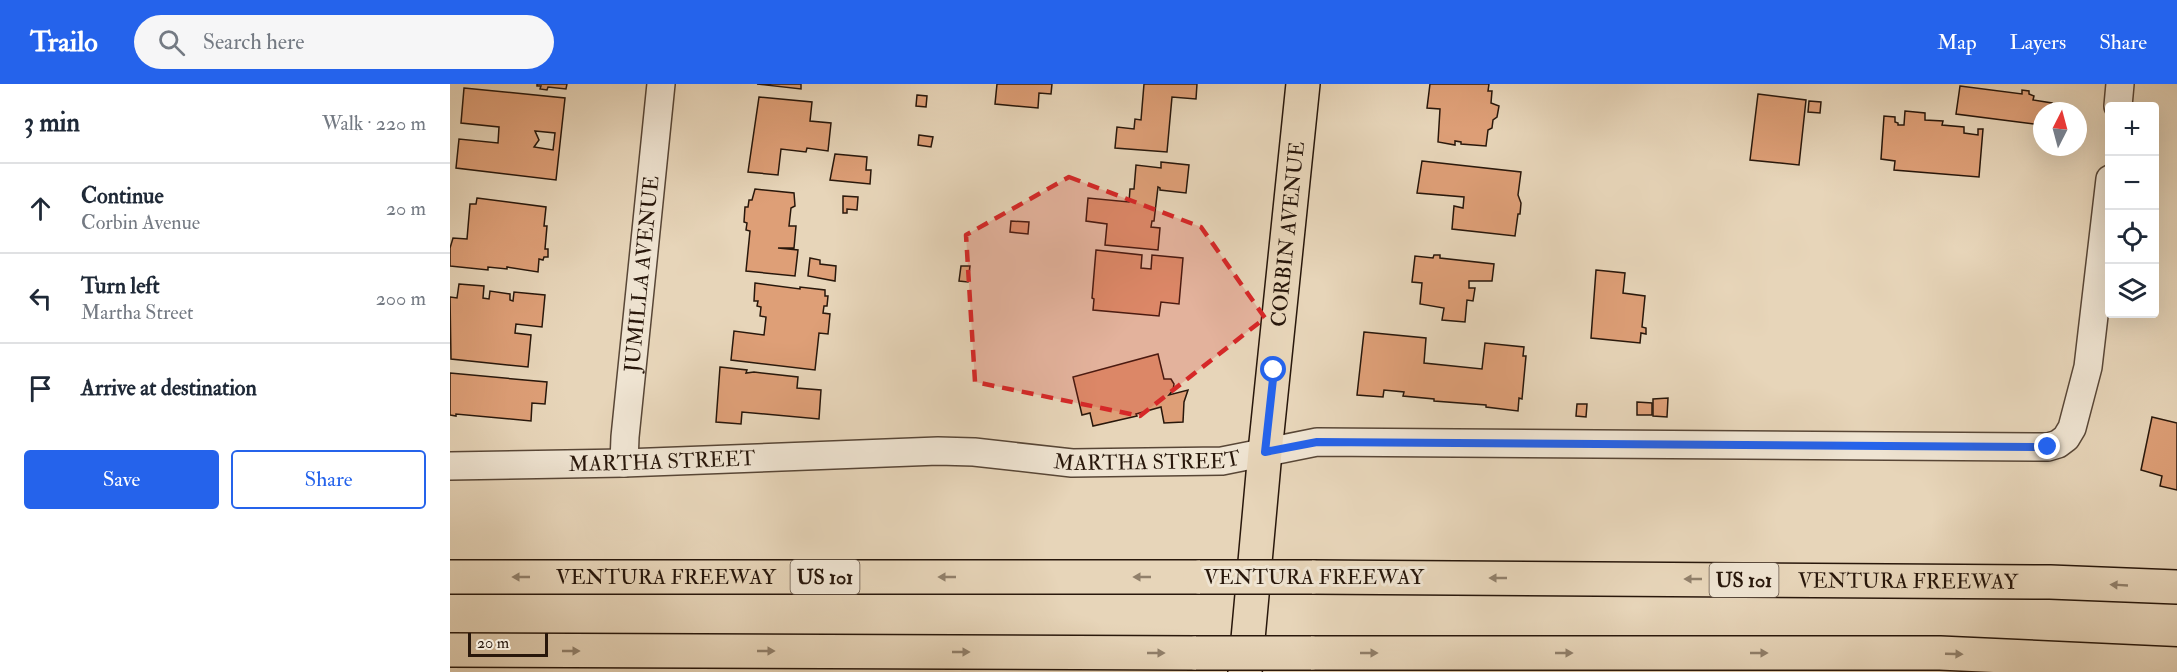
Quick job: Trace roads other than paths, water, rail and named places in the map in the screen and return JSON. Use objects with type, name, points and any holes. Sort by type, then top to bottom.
[{"type":"main road","name":"CORBIN AVENUE","points":[[1245,672],[1265,452],[1304,84]]},
{"type":"main road","name":"VENTURA FREEWAY","points":[[450,577],[1312,577],[2050,582],[2177,588]]},
{"type":"main road","points":[[450,650],[1940,653],[2177,664]]},
{"type":"street","name":"JUMILLA AVENUE","points":[[624,464],[661,84]]},
{"type":"street","points":[[2118,102],[2120,84]]},
{"type":"street","name":"MARTHA STREET","points":[[450,466],[624,464],[938,451],[975,452],[1072,463],[1214,461],[1317,442],[2035,449],[2058,444],[2066,438],[2072,428],[2088,367],[2106,210]]}]
